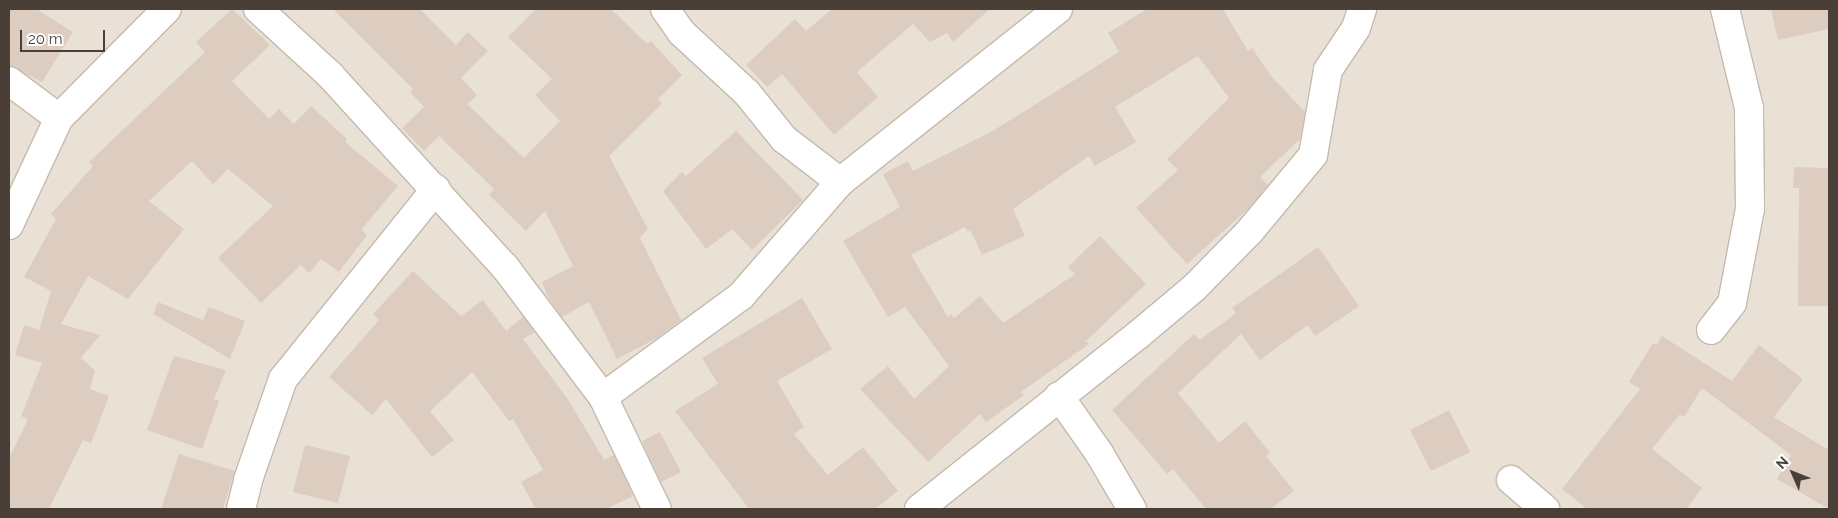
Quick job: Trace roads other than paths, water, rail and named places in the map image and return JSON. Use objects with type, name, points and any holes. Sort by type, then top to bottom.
[{"type":"street","points":[[9,225],[59,118],[167,9]]},
{"type":"street","points":[[258,9],[330,75],[436,189],[505,267],[603,397],[657,509]]},
{"type":"street","points":[[664,9],[682,33],[747,93],[784,139],[840,182]]},
{"type":"street","points":[[603,397],[741,296],[840,182],[1058,9]]},
{"type":"street","points":[[919,509],[1194,288],[1250,231],[1312,155],[1328,70],[1356,28],[1362,9]]},
{"type":"street","points":[[1711,330],[1732,302],[1750,209],[1749,108],[1725,9]]},
{"type":"street","points":[[9,81],[59,118]]},
{"type":"street","points":[[242,509],[248,480],[284,379],[436,189]]},
{"type":"street","points":[[1059,396],[1099,453],[1132,509]]},
{"type":"street","points":[[1511,480],[1545,509]]}]
